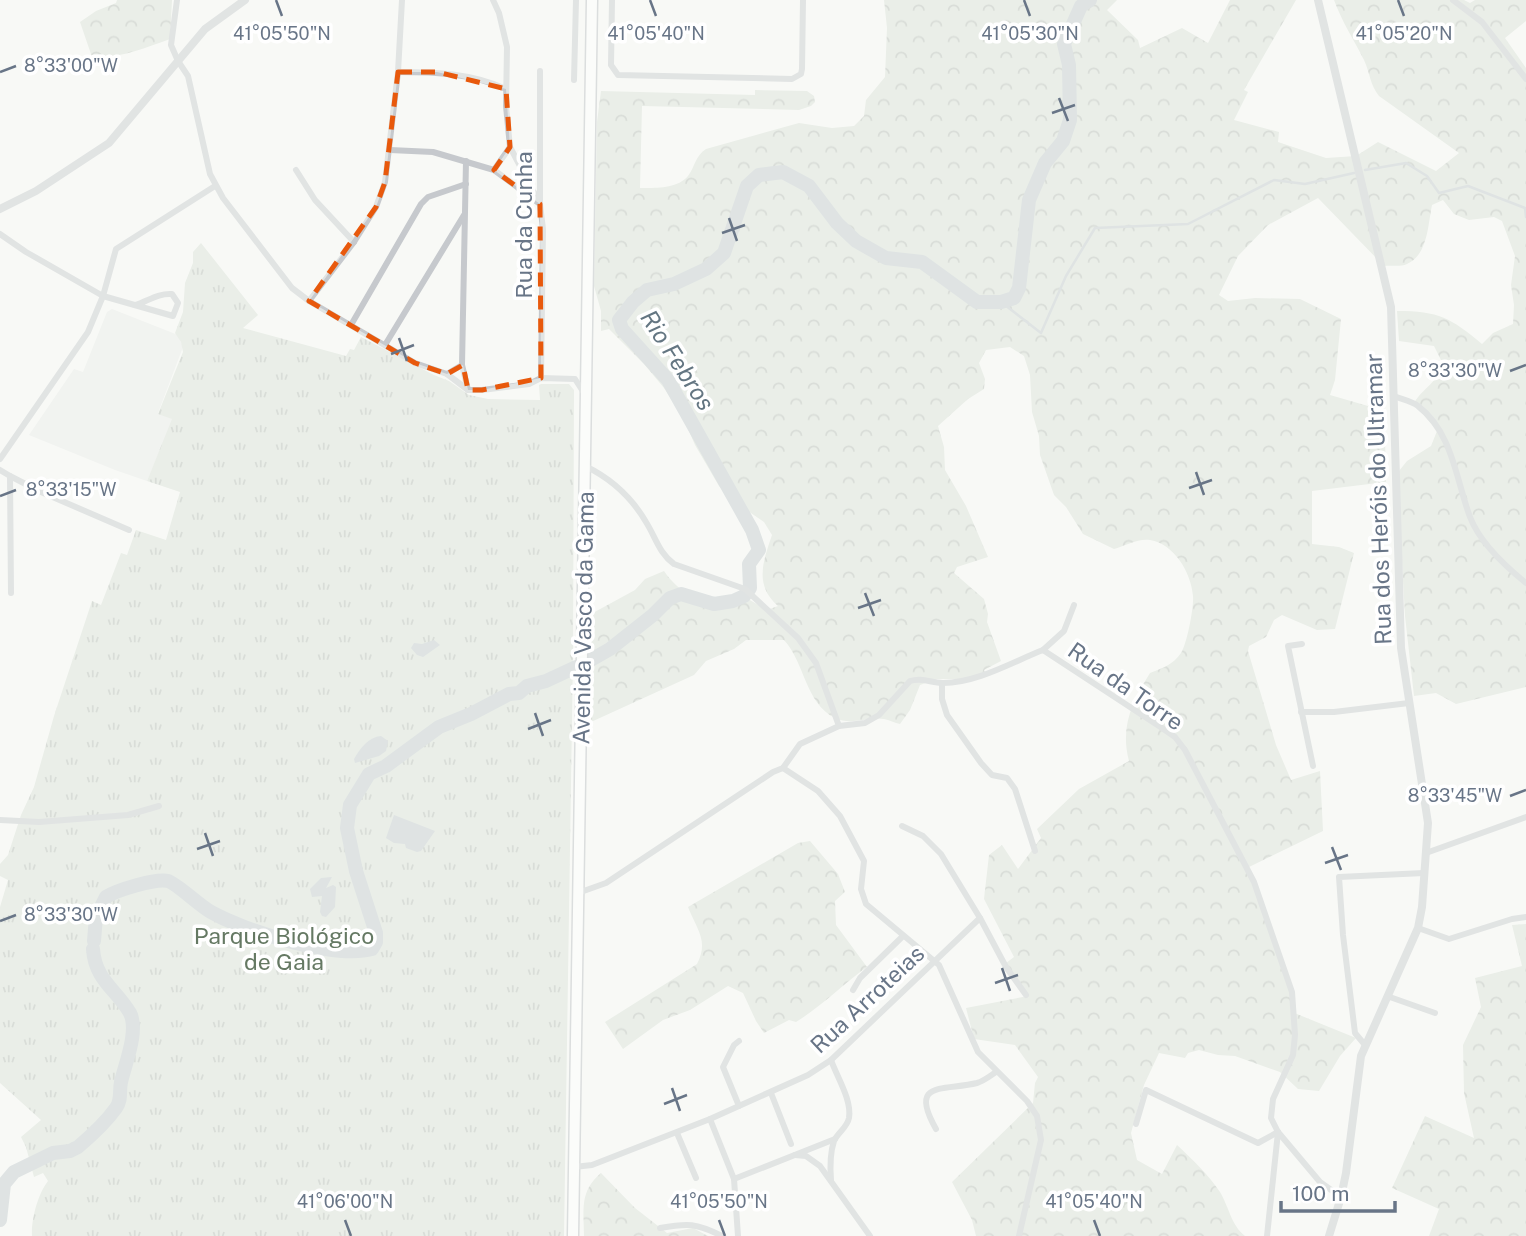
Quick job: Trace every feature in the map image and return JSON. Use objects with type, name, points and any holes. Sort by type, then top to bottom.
[{"type":"main road","name":"Avenida Vasco da Gama","points":[[573,1236],[592,0]]},
{"type":"street","points":[[177,0],[171,45],[188,76],[210,174],[215,186],[292,288],[309,301],[415,363],[447,374],[468,390],[529,384],[541,377],[575,379],[586,398]]},
{"type":"street","points":[[0,209],[41,188],[109,144],[205,29],[245,0]]},
{"type":"street","points":[[309,301],[354,242],[376,207],[385,182],[402,0]]},
{"type":"street","points":[[494,0],[507,47],[506,89],[510,148],[540,204]]},
{"type":"street","points":[[574,80],[576,0]]},
{"type":"street","points":[[612,0],[611,65],[618,75],[792,79],[801,74],[802,69],[803,0]]},
{"type":"street","name":"Rua dos Heróis do Ultramar","points":[[1318,0],[1391,307],[1401,648],[1428,823],[1418,928],[1365,1045],[1341,1197],[1329,1236]]},
{"type":"street","points":[[1453,0],[1482,22],[1526,79]]},
{"type":"street","name":"Rua da Cunha","points":[[540,71],[540,204],[543,229],[541,377]]},
{"type":"street","points":[[397,72],[437,72],[472,77],[506,89]]},
{"type":"street","points":[[494,170],[510,148]]},
{"type":"street","points":[[390,150],[433,152],[494,170],[540,204]]},
{"type":"street","points":[[466,161],[462,365],[468,390]]},
{"type":"street","points":[[296,170],[314,200],[354,242]]},
{"type":"street","points":[[351,325],[421,204],[428,197],[466,184]]},
{"type":"street","points":[[0,459],[88,332],[103,296],[118,247],[215,186]]},
{"type":"street","points":[[385,345],[466,213]]},
{"type":"street","points":[[0,234],[103,296],[173,316],[178,303],[172,294],[162,293],[148,302],[135,305]]},
{"type":"street","points":[[451,236],[465,237]]},
{"type":"street","points":[[447,374],[462,365]]},
{"type":"street","points":[[1394,396],[1418,406],[1440,429],[1471,519],[1482,538],[1503,563],[1526,583]]},
{"type":"street","points":[[585,466],[610,480],[622,491],[646,522],[655,542],[669,560],[747,591],[808,650],[823,680],[839,726]]},
{"type":"street","points":[[0,470],[41,492],[129,530]]},
{"type":"street","points":[[10,476],[11,593]]},
{"type":"street","points":[[1043,650],[1063,631],[1074,605]]},
{"type":"street","points":[[1302,644],[1288,646],[1313,766]]},
{"type":"street","name":"Rua da Torre","points":[[578,893],[606,883],[783,768],[800,744],[839,726],[865,723],[880,715],[910,681],[924,679],[942,684],[991,674],[1043,650],[1175,737],[1185,750],[1254,882],[1286,970],[1296,1035],[1293,1055],[1271,1108],[1271,1118],[1278,1132],[1267,1236]]},
{"type":"street","points":[[942,684],[942,699],[947,715],[992,775],[1007,778],[1015,789],[1035,851]]},
{"type":"street","points":[[1301,712],[1334,712],[1409,703]]},
{"type":"street","points":[[783,768],[818,791],[840,816],[864,861],[862,897],[872,911],[934,960],[943,972],[978,1052],[1032,1108],[1040,1128],[1041,1140],[1019,1236]]},
{"type":"street","points":[[0,820],[39,822],[128,816],[159,806]]},
{"type":"street","points":[[1426,853],[1526,817]]},
{"type":"street","points":[[902,826],[933,844],[980,918],[1006,967],[1026,995]]},
{"type":"street","points":[[1365,1045],[1355,1032],[1339,877],[1424,873]]},
{"type":"street","points":[[1418,928],[1449,939],[1500,922],[1526,917]]},
{"type":"street","name":"Rua Arroteias","points":[[574,1167],[592,1165],[677,1132],[808,1075],[831,1060],[980,918]]},
{"type":"street","points":[[853,990],[860,978],[903,936]]},
{"type":"street","points":[[1387,996],[1435,1013]]},
{"type":"street","points":[[739,1041],[734,1045],[723,1067],[739,1106]]},
{"type":"street","points":[[831,1060],[849,1114],[848,1122],[835,1139],[830,1161],[831,1180]]},
{"type":"street","points":[[936,1129],[925,1107],[925,1100],[929,1095],[949,1085],[979,1082],[996,1072]]},
{"type":"street","points":[[1136,1124],[1146,1090],[1258,1143],[1278,1132],[1320,1182],[1341,1197]]},
{"type":"street","points":[[771,1093],[791,1144]]},
{"type":"street","points":[[710,1119],[734,1179],[738,1236]]},
{"type":"street","points":[[677,1132],[696,1178]]},
{"type":"street","points":[[734,1179],[835,1139]]},
{"type":"street","points":[[795,1155],[806,1156],[820,1166],[870,1236]]},
{"type":"street","points":[[660,1228],[689,1223],[700,1225],[722,1236]]},
{"type":"highlighted area","points":[[398,72],[437,72],[506,89],[510,147],[494,170],[540,204],[541,378],[482,390],[468,390],[463,365],[447,374],[415,363],[309,301],[376,207],[385,182]]},
{"type":"shaded area","points":[[112,309],[178,335],[183,347],[158,413],[173,419],[147,481],[29,435],[74,369],[83,372],[107,312]]},
{"type":"shaded area","points":[[434,640],[440,645],[423,657],[411,648],[414,643],[422,644]]},
{"type":"shaded area","points":[[381,736],[388,741],[386,751],[379,756],[355,763],[354,759],[365,744]]},
{"type":"shaded area","points":[[394,815],[435,831],[421,851],[406,848],[405,844],[394,843],[386,838]]},
{"type":"shaded area","points":[[332,877],[326,888],[333,885],[336,887],[335,907],[326,917],[320,912],[322,896],[312,897],[310,889],[321,878]]},
{"type":"green space","points":[[117,0],[172,0],[170,39],[122,55],[92,57],[80,22]]},
{"type":"green space","points":[[884,0],[1117,0],[1107,10],[1138,40],[1140,48],[1182,28],[1208,43],[1230,0],[1296,0],[1244,90],[1248,92],[1234,120],[1279,132],[1278,142],[1326,158],[1356,156],[1378,142],[1436,171],[1459,153],[1379,96],[1334,0],[1464,0],[1470,3],[1475,0],[1526,0],[1526,21],[1505,38],[1526,68],[1526,687],[1456,704],[1436,693],[1414,696],[1405,616],[1398,491],[1399,471],[1407,461],[1431,446],[1437,431],[1414,403],[1438,376],[1443,364],[1434,346],[1399,341],[1397,311],[1424,312],[1444,318],[1482,344],[1493,333],[1513,324],[1511,285],[1515,256],[1502,221],[1494,217],[1469,220],[1454,214],[1443,200],[1432,205],[1426,238],[1414,260],[1405,265],[1384,266],[1318,198],[1268,225],[1238,256],[1219,295],[1228,301],[1255,298],[1300,299],[1341,319],[1335,380],[1330,395],[1368,406],[1384,392],[1386,482],[1312,491],[1312,544],[1339,547],[1354,553],[1335,629],[1317,630],[1282,615],[1274,620],[1266,637],[1249,646],[1248,651],[1276,745],[1291,780],[1320,771],[1323,831],[1247,868],[1290,989],[1292,1012],[1356,1038],[1340,1056],[1319,1091],[1298,1089],[1280,1072],[1235,1056],[1199,1050],[1188,1053],[1185,1058],[1159,1053],[1144,1085],[1131,1133],[1137,1160],[1162,1174],[1177,1145],[1215,1185],[1236,1227],[1245,1236],[976,1236],[972,1220],[952,1182],[1033,1103],[1038,1077],[1015,1045],[974,1039],[966,1008],[1028,996],[1006,963],[1014,957],[984,899],[989,855],[1002,845],[1018,869],[1041,838],[1037,829],[1079,789],[1129,761],[1126,737],[1133,705],[1150,673],[1171,663],[1181,653],[1188,634],[1193,601],[1192,587],[1185,569],[1167,547],[1146,540],[1114,549],[1083,534],[1066,507],[1054,495],[1040,455],[1039,436],[1032,412],[1030,375],[1024,356],[1010,347],[986,350],[979,363],[985,379],[984,389],[968,399],[938,426],[944,447],[945,470],[966,506],[988,557],[957,567],[954,573],[984,599],[987,622],[1001,661],[973,679],[937,679],[920,685],[910,710],[900,724],[878,718],[848,721],[835,718],[817,703],[797,660],[784,640],[746,640],[734,649],[706,661],[694,675],[591,722],[591,614],[635,590],[645,579],[664,571],[689,595],[709,601],[743,596],[767,610],[778,606],[770,598],[763,581],[764,564],[772,535],[764,522],[732,500],[719,486],[695,445],[683,417],[644,364],[609,329],[601,331],[601,311],[594,286],[597,122],[601,91],[755,95],[755,90],[807,91],[814,96],[815,102],[811,106],[799,110],[642,106],[640,188],[672,186],[688,176],[706,149],[799,123],[832,128],[854,126],[864,116],[866,100],[885,77],[887,28]]},
{"type":"green space","name":"Parque Biológico de Gaia","points":[[201,243],[258,315],[243,328],[346,356],[350,349],[354,350],[361,337],[449,381],[469,395],[488,399],[540,400],[541,384],[569,384],[574,390],[573,655],[564,1236],[32,1236],[36,1207],[48,1181],[43,1173],[34,1177],[21,1137],[41,1120],[0,1083],[0,907],[8,880],[0,876],[0,864],[8,855],[21,815],[34,787],[92,601],[101,605],[121,553],[127,555],[136,530],[166,540],[180,492],[147,481],[172,419],[158,414],[183,352],[175,333],[183,312],[185,283],[193,263],[193,252]]},
{"type":"green space","points":[[810,841],[838,874],[845,892],[835,901],[836,925],[867,967],[796,1022],[789,1020],[764,1033],[743,993],[728,986],[690,1010],[663,1020],[623,1049],[605,1022],[697,964],[702,942],[688,907],[798,843]]},
{"type":"green space","points":[[1526,924],[1526,1236],[1429,1236],[1439,1209],[1392,1188],[1425,1116],[1474,1138],[1464,1093],[1463,1045],[1481,1007],[1475,978],[1522,966],[1512,925]]},
{"type":"green space","points":[[601,1173],[635,1208],[667,1233],[693,1228],[708,1236],[584,1236],[586,1194]]},
{"type":"waterway","name":"Rio Febros","points":[[589,661],[610,649],[670,598],[681,594],[714,604],[744,596],[750,588],[749,564],[759,550],[752,530],[668,380],[622,329],[619,320],[647,290],[674,284],[706,269],[724,253],[747,186],[759,175],[783,172],[809,186],[837,223],[856,241],[886,258],[922,262],[977,302],[1001,302],[1014,298],[1019,288],[1029,200],[1045,163],[1063,141],[1070,120],[1069,65],[1064,44],[1081,6],[1090,0]]},
{"type":"waterway","points":[[1365,170],[1406,163],[1427,176],[1439,193],[1468,186],[1525,208],[1526,217]]},
{"type":"waterway","points":[[1001,302],[1041,333],[1066,276],[1095,228],[1188,224],[1274,180],[1305,184],[1354,173]]},
{"type":"waterway","name":"Rio Febros","points":[[94,941],[96,917],[106,897],[137,885],[168,881],[211,912],[267,935],[313,947],[356,951],[372,949],[376,942],[376,933],[356,871],[347,828],[350,805],[369,774],[386,766],[439,727],[509,694],[519,693],[527,686],[546,681],[576,667]]},
{"type":"waterway","name":"Rio Febros","points":[[0,1220],[4,1184],[14,1172],[53,1153],[78,1147],[103,1124],[119,1102],[132,1038],[132,1020],[130,1013],[102,977],[93,949]]}]
